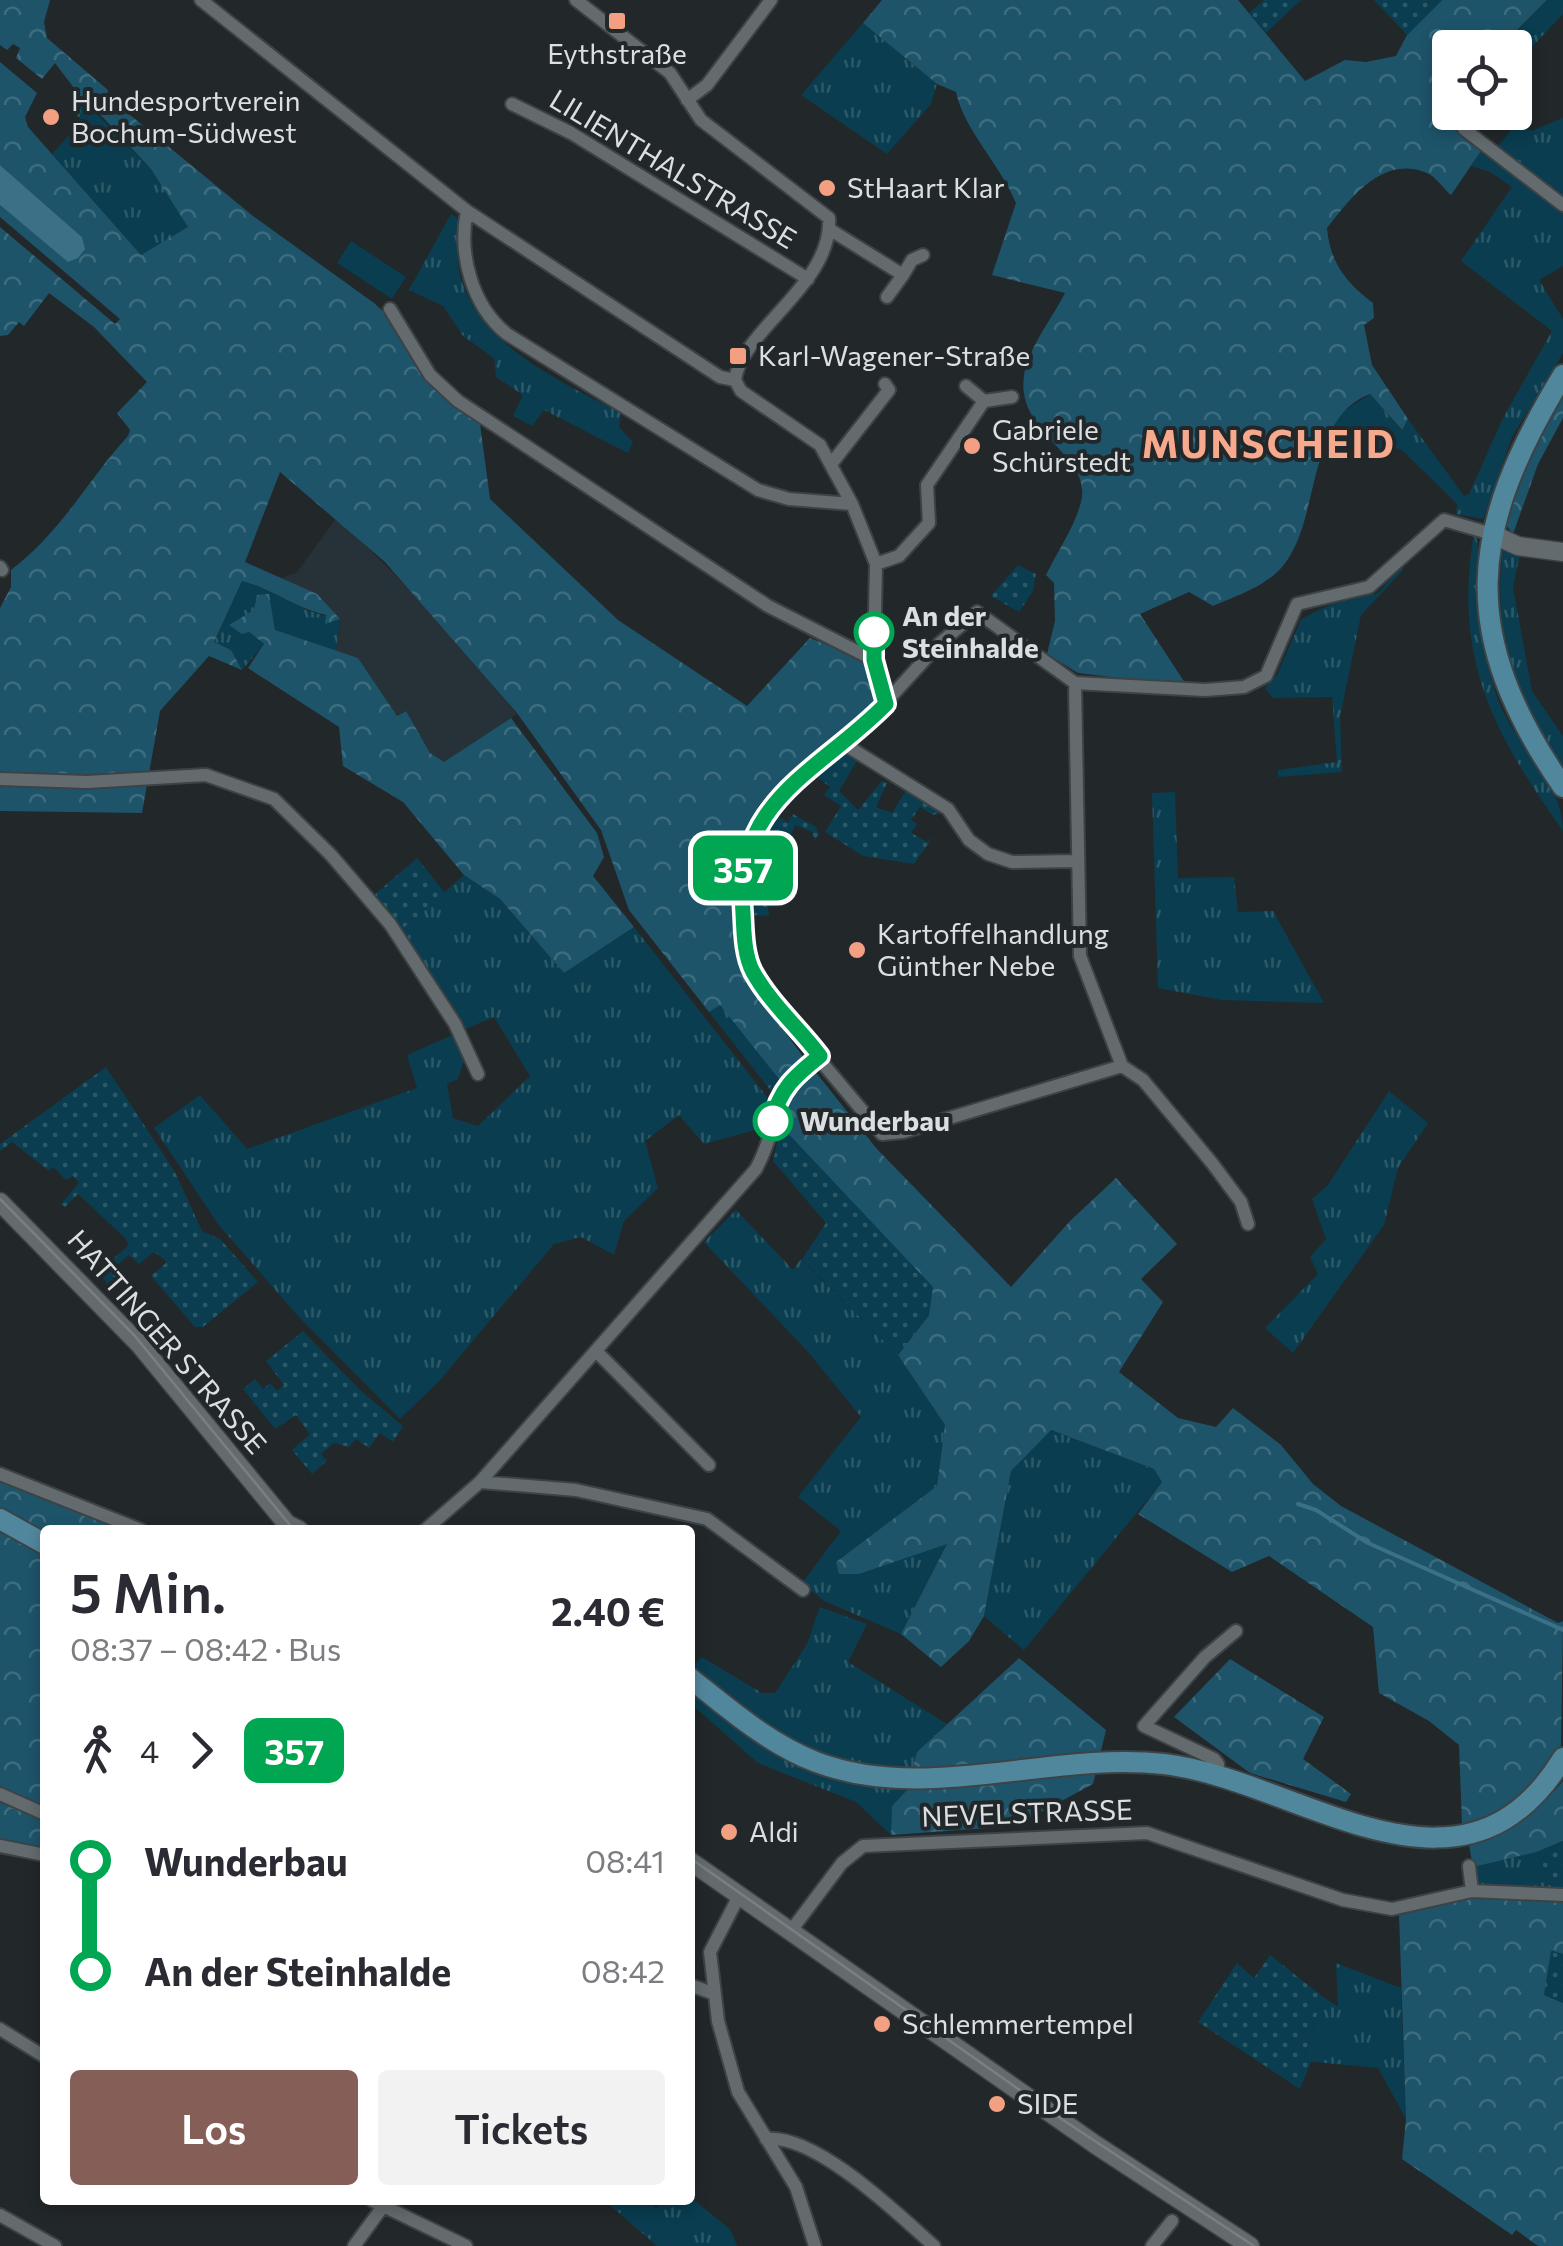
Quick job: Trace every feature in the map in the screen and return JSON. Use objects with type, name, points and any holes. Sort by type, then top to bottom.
[{"type":"main road","points":[[1563,375],[1514,462],[1492,534],[1487,594],[1496,658],[1522,726],[1563,787]]},
{"type":"main road","points":[[1492,534],[1518,546],[1563,552]]},
{"type":"main road","name":"HATTINGER STRASSE","points":[[0,1202],[140,1344],[289,1525]]},
{"type":"main road","points":[[0,1519],[40,1541]]},
{"type":"main road","points":[[695,1682],[772,1740],[814,1762],[854,1773],[899,1778],[1130,1762],[1216,1775],[1409,1838],[1438,1839],[1473,1833],[1504,1820],[1532,1799],[1563,1758]]},
{"type":"main road","points":[[695,1865],[1096,2145],[1250,2246]]},
{"type":"street","points":[[200,0],[467,211],[705,368],[728,382],[736,380]]},
{"type":"street","points":[[576,0],[670,73],[701,120],[825,212],[829,228],[808,279],[742,359],[736,380],[741,391],[818,443],[852,504],[876,564],[874,660],[886,704]]},
{"type":"street","points":[[687,100],[706,84],[771,0]]},
{"type":"street","name":"LILIENTHALSTRASSE","points":[[512,104],[571,133],[808,279]]},
{"type":"street","points":[[1467,130],[1563,205]]},
{"type":"street","points":[[467,211],[464,245],[475,291],[482,308],[506,334],[758,490],[789,499],[852,504]]},
{"type":"street","points":[[829,228],[902,275]]},
{"type":"street","points":[[887,297],[912,260],[923,256]]},
{"type":"street","points":[[390,309],[430,375],[458,401],[768,606],[874,660]]},
{"type":"street","points":[[832,463],[889,390],[885,384]]},
{"type":"street","points":[[966,386],[984,400],[1012,397]]},
{"type":"street","points":[[876,564],[899,556],[925,530],[930,515],[927,484],[984,400]]},
{"type":"street","points":[[1122,1066],[886,1135],[788,1022],[752,970],[745,936],[742,873],[763,814],[794,782],[844,744],[940,644],[977,612],[1075,683],[1205,690],[1253,684],[1271,668],[1297,604],[1369,588],[1444,520],[1492,534]]},
{"type":"street","points":[[1075,683],[1080,956],[1122,1066],[1143,1080],[1212,1163],[1241,1202],[1248,1224]]},
{"type":"street","points":[[844,744],[948,809],[969,840],[988,854],[1012,862],[1077,861]]},
{"type":"street","points":[[0,779],[87,782],[206,775],[274,800],[330,854],[390,924],[455,1024],[478,1074]]},
{"type":"street","points":[[431,1525],[480,1482],[756,1169],[779,1096],[820,1056]]},
{"type":"street","points":[[596,1350],[710,1465]]},
{"type":"street","points":[[0,1474],[128,1525]]},
{"type":"street","points":[[480,1482],[576,1490],[707,1519],[804,1590]]},
{"type":"street","points":[[1216,1775],[1218,1764],[1214,1759],[1144,1726],[1205,1658],[1236,1631]]},
{"type":"street","points":[[0,1794],[40,1812]]},
{"type":"street","name":"NEVELSTRASSE","points":[[790,1932],[855,1850],[870,1845],[928,1841],[1147,1833],[1343,1900],[1398,1909],[1472,1891],[1563,1895]]},
{"type":"street","points":[[0,1846],[40,1854]]},
{"type":"street","points":[[1469,1866],[1472,1891]]},
{"type":"street","points":[[739,1896],[713,1941],[709,1963],[712,1993],[736,2085],[805,2207],[815,2246]]},
{"type":"street","points":[[695,1987],[712,1993]]},
{"type":"street","points":[[0,2029],[40,2054]]},
{"type":"street","points":[[766,2139],[782,2138],[805,2148],[861,2184],[934,2246]]},
{"type":"street","points":[[779,2160],[805,2148]]},
{"type":"street","points":[[354,2246],[376,2205]]},
{"type":"street","points":[[384,2205],[466,2246]]},
{"type":"street","points":[[0,2215],[55,2246]]},
{"type":"street","points":[[1152,2246],[1172,2222]]},
{"type":"shaded area","points":[[0,165],[82,237],[85,249],[78,258],[68,262],[0,205]]},
{"type":"shaded area","points":[[337,517],[441,621],[517,714],[444,763],[430,753],[405,711],[397,716],[358,658],[336,651],[340,619],[282,578],[297,572]]},
{"type":"green space","points":[[0,0],[50,0],[44,22],[47,38],[108,90],[107,96],[253,216],[386,314],[428,382],[480,424],[490,499],[618,620],[747,706],[810,638],[869,662],[875,701],[760,804],[750,825],[737,877],[739,934],[747,961],[772,1012],[806,1060],[783,1084],[720,1005],[709,1012],[629,910],[601,830],[517,713],[385,562],[280,472],[245,562],[317,594],[340,619],[325,624],[326,615],[242,581],[214,642],[231,650],[242,670],[209,656],[160,711],[142,813],[0,811],[0,608],[11,587],[11,570],[60,522],[128,436],[130,430],[117,413],[147,382],[94,327],[49,293],[24,326],[19,322],[8,335],[0,336],[0,227],[115,324],[120,319],[0,217],[0,205],[68,261],[82,237],[0,165],[0,62],[37,93],[25,117],[28,127],[141,255],[188,227],[151,169],[96,110],[93,113],[55,63],[42,79],[16,58],[20,48],[13,44],[7,50],[0,45]]},
{"type":"green space","points":[[882,0],[1238,0],[1305,81],[1345,60],[1366,62],[1396,56],[1407,35],[1442,0],[1547,0],[1517,30],[1432,30],[1432,130],[1463,130],[1483,148],[1451,195],[1427,173],[1396,170],[1369,182],[1327,228],[1341,270],[1373,303],[1374,318],[1364,325],[1372,365],[1408,419],[1402,430],[1370,394],[1350,406],[1335,423],[1317,469],[1297,542],[1286,562],[1271,577],[1213,606],[1189,592],[1140,614],[1187,686],[1078,673],[1047,654],[1055,621],[1054,583],[1046,575],[1076,516],[1082,497],[1081,482],[1031,413],[1024,396],[1024,376],[1035,345],[1065,293],[992,275],[1016,203],[966,120],[956,92],[937,84],[863,23]]},
{"type":"green space","points":[[1264,0],[1301,0],[1266,33],[1249,13]]},
{"type":"green space","points":[[1374,0],[1442,0],[1407,35]]},
{"type":"green space","points":[[1547,0],[1563,0],[1563,14],[1532,47],[1532,30],[1518,30]]},
{"type":"green space","points":[[863,23],[937,84],[931,104],[887,154],[801,95]]},
{"type":"green space","points":[[82,99],[151,169],[189,227],[141,255],[52,154],[82,121],[71,109]]},
{"type":"green space","points":[[1563,118],[1563,266],[1539,280],[1563,319],[1563,353],[1512,437],[1483,519],[1456,514],[1457,504],[1402,450],[1392,447],[1373,462],[1331,432],[1338,415],[1370,394],[1401,430],[1408,419],[1464,496],[1469,494],[1503,418],[1552,331],[1461,261],[1512,187],[1490,172],[1471,166],[1483,148],[1497,147],[1511,130],[1534,130]]},
{"type":"green space","points":[[451,214],[457,218],[458,265],[466,292],[480,316],[521,356],[621,413],[619,427],[633,442],[628,453],[544,410],[532,426],[513,416],[523,395],[496,377],[494,358],[463,336],[443,306],[409,290]]},
{"type":"green space","points":[[351,241],[406,277],[392,299],[337,263]]},
{"type":"green space","points":[[1563,394],[1563,418],[1538,464],[1513,534],[1505,524],[1523,465]]},
{"type":"green space","points":[[1474,533],[1479,553],[1484,647],[1494,689],[1506,717],[1557,800],[1563,831],[1516,760],[1484,691],[1469,618]]},
{"type":"green space","points":[[1503,546],[1520,554],[1513,587],[1532,691],[1563,736],[1563,769],[1531,715],[1510,664],[1501,609]]},
{"type":"green space","points":[[1018,565],[1036,574],[1033,591],[1019,612],[991,596]]},
{"type":"green space","points":[[1400,568],[1404,569],[1361,615],[1340,717],[1342,772],[1278,777],[1278,770],[1337,762],[1332,697],[1273,698],[1265,688],[1277,675],[1301,619],[1329,605],[1378,593]]},
{"type":"green space","points":[[242,581],[326,616],[326,623],[340,619],[336,651],[275,630],[269,595],[249,632],[264,645],[242,670],[231,650],[214,643]]},
{"type":"green space","points":[[269,594],[275,630],[358,658],[397,716],[406,711],[430,753],[444,762],[511,718],[597,833],[604,857],[593,876],[634,927],[564,973],[500,899],[464,875],[403,802],[343,766],[339,727],[248,668],[264,644],[249,632],[242,634],[229,625],[254,610],[257,595]]},
{"type":"green space","points":[[843,753],[858,759],[839,791],[858,810],[882,781],[887,783],[876,807],[892,813],[908,787],[942,812],[933,815],[920,807],[911,820],[917,824],[911,833],[927,842],[933,837],[914,864],[863,856],[825,832],[841,806],[824,795],[830,787],[813,774]]},
{"type":"green space","points":[[1175,792],[1178,878],[1234,877],[1238,912],[1273,911],[1324,1003],[1222,1000],[1158,988],[1152,793]]},
{"type":"green space","points":[[793,814],[816,827],[819,834],[815,840],[812,832],[795,825],[783,854],[785,862],[771,860],[767,848],[755,842],[765,822],[779,817],[788,822]]},
{"type":"green space","points":[[417,858],[446,894],[402,929],[373,896]]},
{"type":"green space","points":[[748,865],[791,868],[792,873],[773,875],[776,906],[768,907],[769,916],[751,915]]},
{"type":"green space","points":[[464,875],[500,899],[564,973],[634,927],[771,1102],[762,1141],[755,1130],[704,1144],[679,1115],[645,1141],[658,1188],[624,1221],[614,1255],[581,1237],[554,1244],[441,1379],[400,1419],[297,1315],[218,1224],[154,1128],[200,1095],[247,1149],[417,1088],[407,1055],[455,1034],[391,932],[402,929]],"holes":[[[494,1017],[530,1076],[478,1126],[453,1118],[447,1084],[458,1079],[465,1057],[456,1033]]]},
{"type":"green space","points":[[720,1004],[783,1084],[775,1096],[709,1012]]},
{"type":"green space","points":[[106,1067],[175,1172],[202,1231],[220,1239],[258,1282],[203,1327],[195,1327],[151,1276],[167,1262],[154,1252],[139,1264],[129,1255],[116,1266],[125,1276],[108,1284],[98,1272],[129,1245],[125,1238],[78,1194],[65,1207],[61,1204],[79,1183],[73,1176],[66,1180],[53,1167],[49,1171],[12,1142],[0,1151],[0,1144]]},
{"type":"green space","points":[[814,1070],[876,1148],[1011,1287],[1070,1221],[1116,1178],[1177,1244],[1141,1279],[1163,1302],[1119,1372],[1178,1418],[1216,1427],[1233,1408],[1281,1445],[1313,1484],[1341,1506],[1558,1623],[1563,1621],[1561,1745],[1529,1790],[1500,1811],[1462,1825],[1459,1745],[1429,1721],[1379,1693],[1373,1627],[1269,1556],[1232,1572],[1138,1514],[1162,1482],[1154,1469],[1051,1430],[1011,1471],[984,1616],[969,1641],[941,1667],[901,1634],[947,1544],[859,1574],[839,1574],[836,1562],[937,1486],[945,1425],[898,1355],[929,1315],[781,1126],[790,1093]]},
{"type":"green space","points":[[1389,1091],[1428,1123],[1398,1168],[1384,1225],[1293,1353],[1265,1328],[1318,1274],[1310,1257],[1326,1239],[1312,1199],[1328,1185]]},
{"type":"green space","points":[[781,1126],[933,1287],[929,1315],[898,1355],[802,1259],[826,1223],[773,1161]]},
{"type":"green space","points":[[736,1210],[793,1270],[801,1259],[899,1356],[945,1425],[937,1486],[836,1562],[859,1574],[948,1543],[901,1634],[824,1601],[802,1583],[841,1531],[798,1497],[861,1417],[809,1353],[704,1242]]},
{"type":"green space","points":[[303,1331],[360,1390],[403,1426],[393,1442],[380,1433],[369,1448],[356,1439],[349,1447],[334,1443],[321,1454],[327,1461],[312,1474],[292,1450],[310,1434],[296,1415],[275,1429],[243,1389],[255,1379],[263,1389],[270,1383],[277,1391],[284,1385],[266,1361]]},
{"type":"green space","points":[[1050,1430],[1154,1469],[1162,1482],[1024,1650],[984,1616],[1011,1471]]},
{"type":"green space","points":[[0,1482],[108,1525],[40,1525],[40,1848],[0,1840]]},
{"type":"green space","points":[[820,1607],[867,1624],[848,1662],[947,1724],[917,1753],[907,1790],[892,1806],[891,1835],[856,1802],[758,1763],[695,1707],[695,1664],[702,1657],[762,1693],[775,1693],[807,1644]]},
{"type":"green space","points":[[1019,1658],[1106,1730],[1093,1784],[1015,1826],[891,1835],[892,1806],[907,1790],[917,1752]]},
{"type":"green space","points":[[1230,1659],[1324,1717],[1303,1759],[1351,1794],[1346,1802],[1250,1773],[1174,1717]]},
{"type":"green space","points":[[1563,1781],[1563,1841],[1537,1852],[1473,1867],[1469,1845],[1520,1819]]},
{"type":"green space","points":[[1563,1841],[1563,1894],[1555,1894],[1537,1852]]},
{"type":"green space","points":[[1537,1852],[1555,1894],[1474,1895],[1473,1867]]},
{"type":"green space","points":[[1563,1894],[1563,1954],[1552,1951],[1545,1995],[1563,2003],[1563,2246],[1538,2246],[1516,2230],[1512,2235],[1402,2159],[1406,2119],[1399,1913],[1474,1895]]},
{"type":"green space","points":[[1551,1951],[1563,1954],[1563,2003],[1544,1995]]},
{"type":"green space","points":[[1270,1955],[1322,1996],[1304,2060],[1311,2062],[1300,2089],[1198,2022],[1237,1963],[1254,1978]]},
{"type":"green space","points":[[1336,1963],[1401,1988],[1406,2119],[1378,2068],[1304,2061],[1322,1996],[1338,2007]]},
{"type":"green space","points":[[695,2201],[730,2229],[737,2246],[657,2246],[610,2205],[695,2205]]},
{"type":"waterway","points":[[1298,1504],[1316,1510],[1368,1543],[1563,1630]]},
{"type":"tram line","points":[[0,1199],[134,1335],[290,1525]]},
{"type":"tram line","points":[[695,1862],[1051,2112],[1254,2246]]},
{"type":"bus line","name":"357","points":[[773,1121],[779,1096],[820,1056],[788,1022],[752,970],[742,906],[745,856],[759,820],[772,804],[886,704],[874,660],[874,632]]},
{"type":"place","name":"Eythstraße","points":[[617,21]]},
{"type":"place","name":"Hundesportverein Bochum-Südwest","points":[[51,117]]},
{"type":"place","name":"StHaart Klar","points":[[827,188]]},
{"type":"place","name":"Karl-Wagener-Straße","points":[[738,356]]},
{"type":"place","name":"Gabriele Schürstedt","points":[[972,446]]},
{"type":"place","name":"An der Steinhalde","points":[[874,632]]},
{"type":"place","name":"Kartoffelhandlung Günther Nebe","points":[[857,950]]},
{"type":"place","name":"Wunderbau","points":[[773,1121]]},
{"type":"place","name":"Aldi","points":[[729,1832]]},
{"type":"place","name":"Schlemmertempel","points":[[882,2024]]},
{"type":"place","name":"SIDE","points":[[997,2104]]},
{"type":"district","name":"MUNSCHEID","points":[[1269,445]]}]
